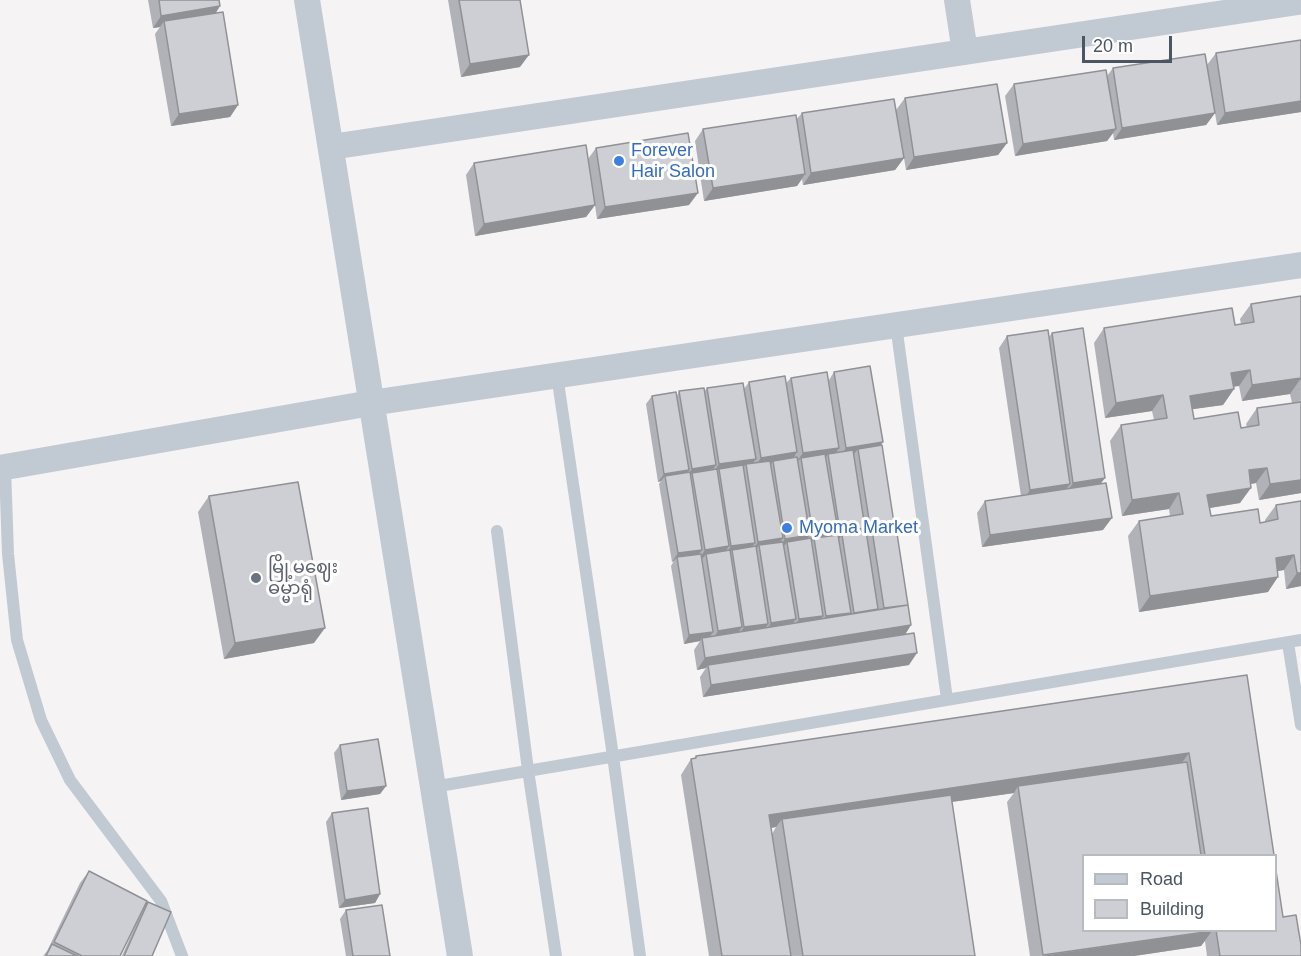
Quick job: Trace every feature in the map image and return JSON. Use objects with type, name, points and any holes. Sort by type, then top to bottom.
[{"type":"street","points":[[307,0],[460,956]]},
{"type":"street","points":[[957,0],[965,52]]},
{"type":"street","points":[[331,147],[1298,2]]},
{"type":"street","points":[[2,467],[371,402],[1301,265]]},
{"type":"lane","points":[[896,325],[947,699]]},
{"type":"lane","points":[[556,375],[613,756],[640,956]]},
{"type":"lane","points":[[2,467],[17,640],[41,720],[70,780],[161,901],[183,956]]},
{"type":"lane","points":[[497,531],[528,770],[556,956]]},
{"type":"lane","points":[[433,787],[1295,642],[1301,725]]},
{"type":"building","points":[[159,0],[219,0],[220,6],[161,16]]},
{"type":"building","points":[[459,0],[520,0],[529,55],[470,64]]},
{"type":"building","points":[[223,12],[238,105],[179,114],[164,21]]},
{"type":"building","points":[[1301,40],[1301,101],[1225,113],[1216,53]]},
{"type":"building","points":[[1205,54],[1215,113],[1122,128],[1113,68]]},
{"type":"building","points":[[1106,70],[1116,129],[1023,144],[1014,84]]},
{"type":"building","points":[[997,84],[1007,143],[914,157],[905,98]]},
{"type":"building","points":[[894,99],[904,158],[811,173],[802,113]]},
{"type":"building","points":[[796,115],[805,174],[713,188],[703,129]]},
{"type":"building","points":[[688,133],[698,193],[605,207],[596,148]]},
{"type":"building","points":[[586,145],[595,205],[484,224],[474,163]]},
{"type":"building","points":[[1301,296],[1301,378],[1252,385],[1250,370],[1231,373],[1234,389],[1190,396],[1194,419],[1238,412],[1241,428],[1259,425],[1257,408],[1301,402],[1301,480],[1270,484],[1267,468],[1249,470],[1251,488],[1207,495],[1211,516],[1258,509],[1260,523],[1278,519],[1276,505],[1301,501],[1301,573],[1297,573],[1294,555],[1276,558],[1278,577],[1150,596],[1139,521],[1183,514],[1179,493],[1132,500],[1121,425],[1167,418],[1163,395],[1116,403],[1104,328],[1232,308],[1235,325],[1254,322],[1251,304]]},
{"type":"building","points":[[1083,328],[1105,478],[1073,483],[1052,333]]},
{"type":"building","points":[[1048,330],[1070,484],[1030,490],[1007,336]]},
{"type":"building","points":[[870,366],[883,442],[846,448],[834,372]]},
{"type":"building","points":[[827,372],[839,448],[803,453],[791,378]]},
{"type":"building","points":[[785,376],[797,452],[761,458],[749,382]]},
{"type":"building","points":[[743,383],[756,459],[719,464],[707,388]]},
{"type":"building","points":[[704,388],[716,465],[692,469],[679,391]]},
{"type":"building","points":[[676,392],[689,470],[664,474],[652,396]]},
{"type":"building","points":[[882,445],[894,523],[870,526],[858,449]]},
{"type":"building","points":[[853,450],[865,528],[840,532],[828,454]]},
{"type":"building","points":[[825,454],[838,531],[813,535],[801,458]]},
{"type":"building","points":[[797,457],[810,535],[785,539],[773,461]]},
{"type":"building","points":[[770,461],[783,538],[758,542],[746,464]]},
{"type":"building","points":[[743,465],[755,543],[731,546],[719,469]]},
{"type":"building","points":[[717,469],[729,546],[705,550],[692,473]]},
{"type":"building","points":[[690,472],[702,550],[678,553],[665,476]]},
{"type":"building","name":"မြို့မဈေး ဓမ္မာရုံ","points":[[298,482],[325,628],[235,643],[209,496]]},
{"type":"building","points":[[1106,483],[1112,518],[990,535],[985,501]]},
{"type":"building","points":[[896,527],[908,605],[884,608],[872,530]]},
{"type":"building","points":[[866,531],[878,609],[854,613],[842,535]]},
{"type":"building","points":[[838,535],[851,613],[826,616],[814,538]]},
{"type":"building","points":[[811,538],[823,616],[799,619],[787,542]]},
{"type":"building","points":[[783,542],[796,619],[771,623],[759,545]]},
{"type":"building","points":[[756,546],[768,624],[744,627],[732,550]]},
{"type":"building","points":[[730,550],[742,627],[718,631],[706,554]]},
{"type":"building","points":[[701,554],[713,632],[689,635],[677,557]]},
{"type":"building","points":[[908,605],[911,625],[705,658],[702,638]]},
{"type":"building","points":[[914,633],[917,653],[711,685],[708,665]]},
{"type":"building","points":[[1247,675],[1274,854],[1205,854],[1189,753],[769,815],[791,956],[722,956],[691,759],[696,756]]},
{"type":"building","points":[[378,739],[386,786],[347,791],[340,745]]},
{"type":"building","points":[[1187,762],[1201,854],[1082,854],[1082,932],[1205,932],[1043,955],[1018,786]]},
{"type":"building","points":[[951,795],[975,956],[803,956],[782,819]]},
{"type":"building","points":[[368,808],[380,894],[345,900],[332,813]]},
{"type":"building","points":[[89,871],[147,901],[120,956],[82,956],[54,942]]},
{"type":"building","points":[[1277,877],[1283,917],[1296,915],[1301,956],[1220,956],[1216,932],[1277,932]]},
{"type":"building","points":[[148,902],[171,912],[152,956],[124,956]]},
{"type":"building","points":[[382,905],[390,956],[353,956],[346,910]]},
{"type":"building","points":[[52,944],[77,956],[46,956]]},
{"type":"place","name":"Forever Hair Salon","points":[[619,161]]},
{"type":"place","name":"Myoma Market","points":[[787,528]]},
{"type":"place","name":"မြို့မဈေး ဓမ္မာရုံ","points":[[256,578]]}]
